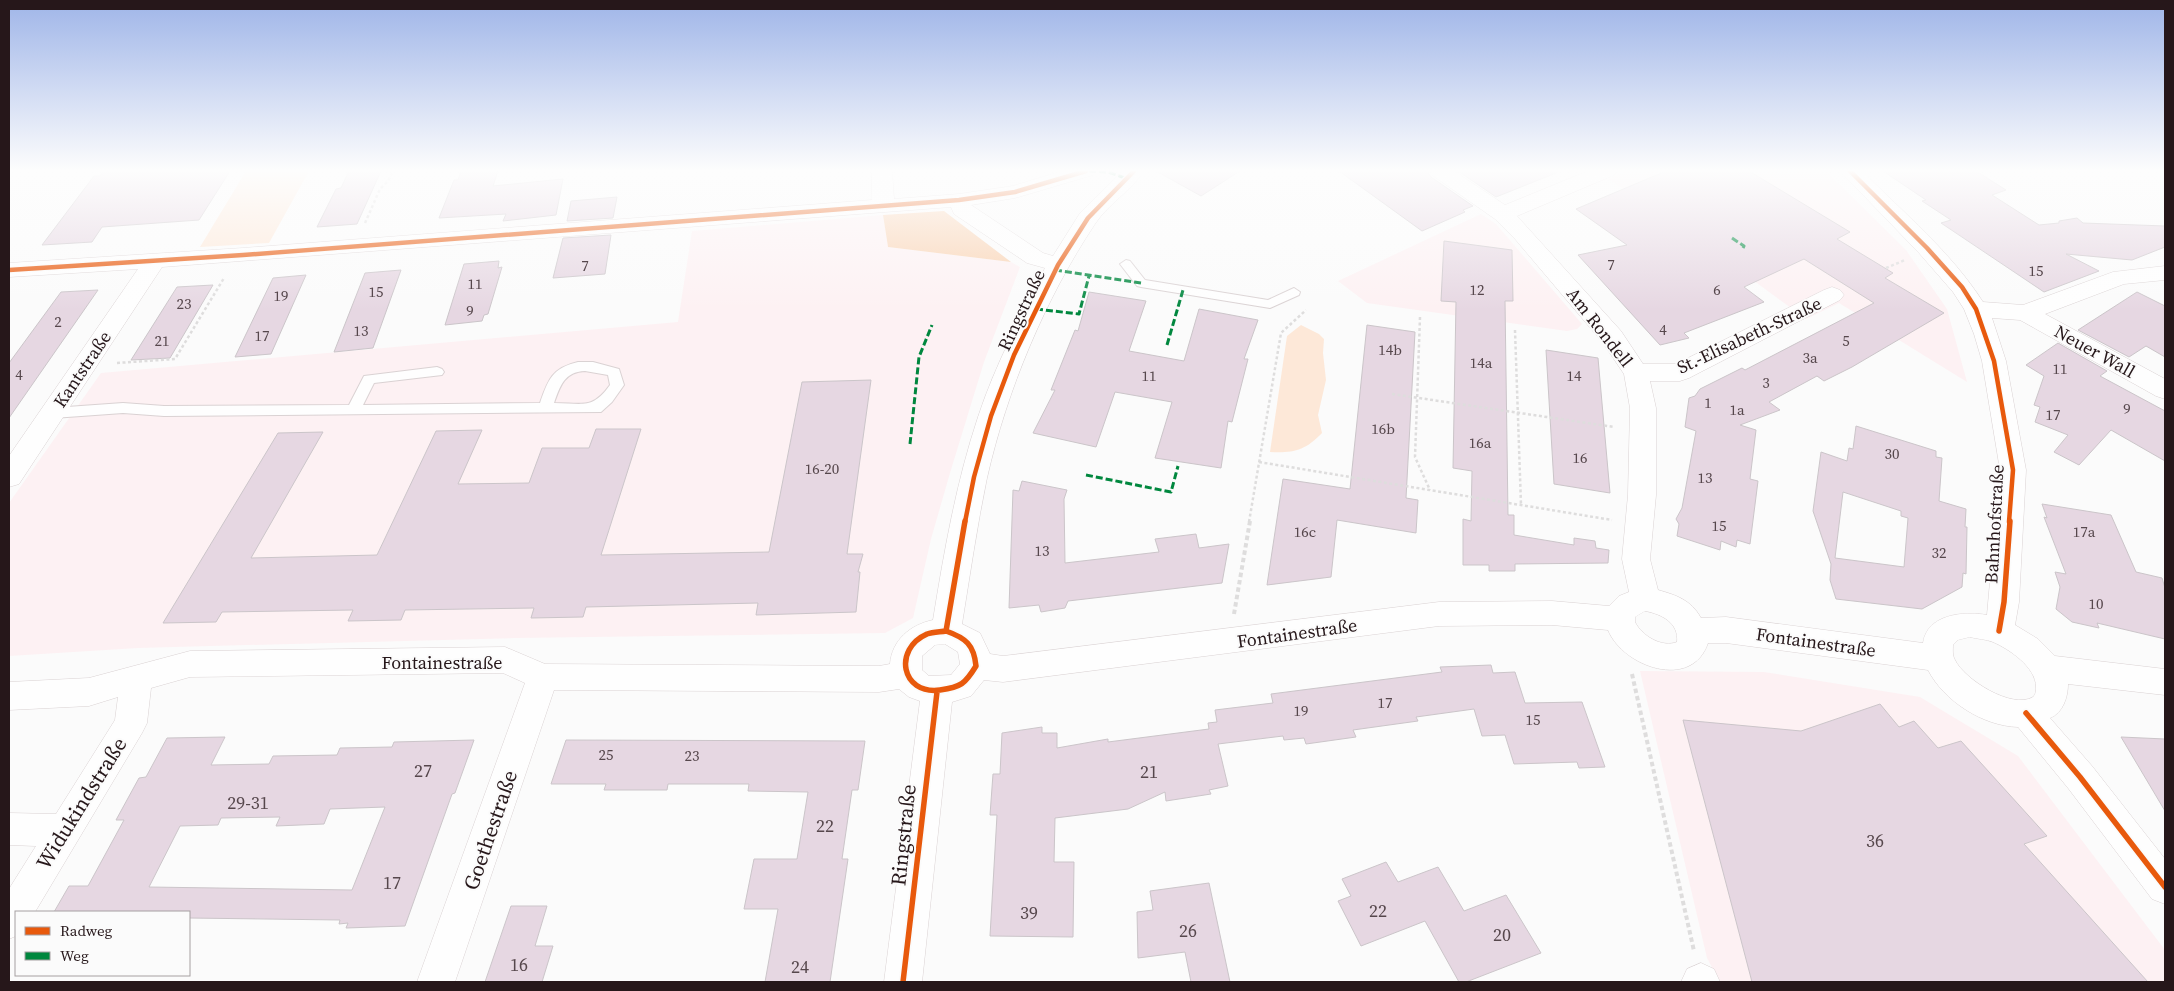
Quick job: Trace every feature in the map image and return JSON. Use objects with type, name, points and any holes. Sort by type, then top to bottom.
[{"type":"street","points":[[9,270],[237,256],[729,217]]},
{"type":"street","points":[[974,217],[1035,258],[1058,265]]},
{"type":"street","name":"Ringstraße","points":[[946,631],[962,534],[976,469],[991,416],[1014,355],[1058,265],[1089,217]]},
{"type":"street","name":"Am Rondell","points":[[1506,217],[1612,337],[1636,373],[1643,408],[1636,560],[1645,599]]},
{"type":"street","name":"Bahnhofstraße","points":[[1896,217],[1927,248],[1962,288],[1976,309],[1994,361],[2013,470],[2004,602],[1999,631]]},
{"type":"street","name":"Kantstraße","points":[[9,477],[155,261]]},
{"type":"street","points":[[1976,309],[2025,313],[2121,277],[2165,273]]},
{"type":"street","name":"St.-Elisabeth-Straße","points":[[1636,373],[1680,372],[1832,295]]},
{"type":"street","name":"Neuer Wall","points":[[2025,313],[2165,390]]},
{"type":"street","points":[[1645,599],[1660,602],[1675,609],[1687,619],[1693,632],[1693,643],[1686,652],[1674,658],[1657,657],[1640,649],[1625,635],[1620,619],[1624,608],[1632,602],[1645,599]]},
{"type":"street","name":"Fontainestraße","points":[[976,666],[1003,669],[1439,614],[1552,613],[1620,619]]},
{"type":"street","points":[[1970,625],[1999,631],[2014,638],[2032,651],[2046,668],[2052,680],[2052,693],[2045,706],[2026,713],[1998,709],[1968,695],[1948,676],[1938,658],[1938,640],[1949,629],[1970,625]]},
{"type":"street","name":"Fontainestraße","points":[[1693,632],[1726,630],[1938,658]]},
{"type":"street","points":[[946,631],[964,637],[975,650],[976,666],[961,685],[936,692],[923,690],[912,683],[906,674],[904,658],[913,643],[928,634],[946,631]]},
{"type":"street","name":"Fontainestraße","points":[[9,696],[89,692],[190,664],[505,660],[543,677],[878,679],[906,674]]},
{"type":"street","points":[[2046,668],[2165,682]]},
{"type":"street","name":"Goethestraße","points":[[436,982],[543,677]]},
{"type":"street","name":"Widukindstraße","points":[[9,921],[63,830],[131,723],[136,680]]},
{"type":"street","name":"Ringstraße","points":[[903,982],[936,692]]},
{"type":"street","points":[[2026,713],[2080,777],[2165,887]]},
{"type":"street","points":[[9,828],[63,830]]},
{"type":"lane","points":[[1126,264],[1141,284],[1270,304],[1294,292]]},
{"type":"lane","points":[[53,413],[123,408],[164,411],[596,408],[607,399],[617,386],[614,372],[598,366],[574,367],[559,376],[545,408]]},
{"type":"lane","points":[[354,409],[369,379],[436,372]]},
{"type":"path","points":[[354,247],[368,217]]},
{"type":"path","points":[[86,365],[175,359],[237,256]]},
{"type":"path","points":[[1886,268],[1908,258]]},
{"type":"path","points":[[1242,640],[1234,617],[1281,333],[1308,308]]},
{"type":"path","points":[[1420,317],[1415,457],[1430,490]]},
{"type":"path","points":[[1515,330],[1520,505]]},
{"type":"path","points":[[1392,394],[1643,431]]},
{"type":"path","points":[[1260,462],[1639,525]]},
{"type":"path","points":[[1640,649],[1630,664],[1701,982]]},
{"type":"shaded area","points":[[218,217],[283,217],[269,243],[200,247]]},
{"type":"shaded area","points":[[856,217],[883,217],[888,247],[1011,262],[1020,267],[984,362],[950,473],[931,539],[913,618],[885,633],[515,638],[138,648],[9,656],[9,503],[101,373],[678,322],[692,231]]},
{"type":"shaded area","points":[[883,217],[952,217],[1011,262],[888,247]]},
{"type":"shaded area","points":[[1474,217],[1486,217],[1496,224],[1582,324],[1577,329],[1567,331],[1367,303],[1338,281]]},
{"type":"shaded area","points":[[1666,217],[1873,217],[1906,250],[1947,309],[1967,382],[1839,303],[1806,319]]},
{"type":"shaded area","points":[[1301,325],[1319,334],[1324,339],[1323,353],[1326,380],[1318,415],[1322,433],[1310,444],[1298,450],[1270,452],[1287,336]]},
{"type":"shaded area","points":[[1640,671],[1764,672],[1920,697],[2018,756],[2165,950],[2165,982],[1720,982],[1707,958]]},
{"type":"building","points":[[63,217],[201,217],[199,220],[102,227],[92,242],[42,245]]},
{"type":"building","points":[[322,217],[360,217],[357,224],[317,227]]},
{"type":"building","points":[[505,217],[536,217],[503,221]]},
{"type":"building","points":[[568,217],[613,217],[613,218],[567,221]]},
{"type":"building","points":[[1403,217],[1453,217],[1422,231]]},
{"type":"building","points":[[1588,217],[1826,217],[1850,232],[1837,239],[1893,273],[1885,278],[1944,313],[1852,367],[1824,381],[1817,376],[1769,402],[1780,410],[1740,425],[1756,430],[1750,479],[1758,481],[1750,544],[1737,540],[1736,547],[1721,541],[1720,550],[1677,536],[1679,524],[1676,519],[1682,508],[1696,431],[1685,427],[1689,398],[1695,396],[1700,389],[1742,368],[1745,370],[1874,303],[1804,259],[1744,287],[1764,302],[1684,333],[1689,338],[1660,345],[1578,255],[1627,245]]},
{"type":"building","points":[[1947,217],[2027,217],[2039,225],[2059,223],[2059,221],[2077,218],[2083,223],[2165,226],[2165,247],[2132,260],[2066,254],[2099,271],[2044,292],[1941,223],[1951,220]]},
{"type":"building","points":[[611,235],[605,274],[553,278],[563,238]]},
{"type":"building","points":[[1444,241],[1512,250],[1513,301],[1505,301],[1508,515],[1514,515],[1514,535],[1574,545],[1574,538],[1595,541],[1596,548],[1609,550],[1608,563],[1515,564],[1515,571],[1489,571],[1489,565],[1463,565],[1463,519],[1471,521],[1472,471],[1453,468],[1456,302],[1441,301]]},
{"type":"building","points":[[499,261],[498,268],[502,267],[488,314],[484,315],[482,321],[445,325],[464,264]]},
{"type":"building","points":[[401,270],[373,348],[334,352],[365,273]]},
{"type":"building","points":[[306,275],[271,354],[235,357],[273,278]]},
{"type":"building","points":[[213,285],[170,358],[131,360],[177,287]]},
{"type":"building","points":[[98,290],[9,418],[9,363],[61,292]]},
{"type":"building","points":[[1089,292],[1146,301],[1129,351],[1184,361],[1199,309],[1258,320],[1244,359],[1248,359],[1232,422],[1228,421],[1221,468],[1155,458],[1172,402],[1115,392],[1096,447],[1033,433],[1055,390],[1051,390],[1075,330],[1078,331]]},
{"type":"building","points":[[2137,292],[2165,306],[2165,357],[2146,346],[2129,357],[2078,330]]},
{"type":"building","points":[[1367,325],[1415,332],[1406,498],[1418,500],[1416,533],[1337,520],[1331,577],[1267,585],[1283,479],[1350,489]]},
{"type":"building","points":[[2058,343],[2107,371],[2100,376],[2165,411],[2165,461],[2111,430],[2079,465],[2054,452],[2068,435],[2035,422],[2040,407],[2034,405],[2044,376],[2026,365]]},
{"type":"building","points":[[1546,350],[1598,358],[1610,493],[1554,484]]},
{"type":"building","points":[[871,380],[847,554],[863,554],[858,572],[860,572],[856,612],[756,615],[758,603],[586,607],[583,617],[531,618],[534,608],[405,610],[401,620],[348,621],[353,610],[222,612],[216,622],[163,623],[278,433],[323,432],[251,558],[377,555],[436,431],[482,430],[458,484],[529,483],[542,448],[589,448],[596,429],[641,429],[601,555],[769,552],[802,382]]},
{"type":"building","points":[[1856,426],[1936,451],[1936,457],[1942,458],[1939,501],[1966,509],[1966,574],[1963,573],[1962,587],[1922,609],[1836,599],[1830,580],[1831,564],[1813,511],[1821,452],[1847,461],[1849,448],[1853,449]],"holes":[[[1843,492],[1901,511],[1901,516],[1908,518],[1904,567],[1835,558]]]},
{"type":"building","points":[[1022,481],[1067,490],[1064,499],[1065,563],[1159,552],[1155,539],[1196,534],[1199,548],[1229,544],[1222,583],[1068,601],[1065,608],[1041,612],[1039,605],[1009,608],[1013,490],[1019,491]]},
{"type":"building","points":[[2042,504],[2111,515],[2136,572],[2162,578],[2165,588],[2165,639],[2097,623],[2099,628],[2072,622],[2056,609],[2060,587],[2055,572],[2066,574],[2044,517],[2047,518]]},
{"type":"building","points":[[1491,665],[1493,673],[1515,672],[1525,703],[1582,702],[1605,767],[1579,768],[1577,762],[1514,764],[1505,735],[1482,736],[1474,709],[1416,717],[1418,721],[1353,730],[1356,737],[1306,744],[1304,738],[1284,740],[1283,736],[1218,744],[1228,786],[1209,790],[1211,794],[1166,801],[1165,792],[1128,809],[1055,818],[1054,862],[1074,862],[1073,937],[990,936],[997,815],[990,815],[993,774],[1000,774],[1002,733],[1042,727],[1042,733],[1057,733],[1057,748],[1108,739],[1108,742],[1209,729],[1208,723],[1217,722],[1215,710],[1273,703],[1271,694],[1442,672],[1440,667]]},
{"type":"building","points":[[1880,704],[1899,727],[1914,721],[1938,748],[1961,741],[2047,836],[2024,844],[2148,982],[1752,982],[1683,720],[1801,731]]},
{"type":"building","points":[[225,737],[211,765],[269,764],[273,756],[337,755],[340,748],[392,747],[394,742],[474,740],[455,793],[452,794],[405,926],[346,928],[348,923],[339,924],[340,920],[190,918],[190,911],[55,911],[69,886],[88,886],[124,820],[116,820],[139,778],[146,777],[167,738]],"holes":[[[385,807],[352,890],[149,887],[180,826],[218,825],[221,818],[280,817],[276,826],[324,824],[330,809]]]},
{"type":"building","points":[[2121,737],[2165,739],[2165,811]]},
{"type":"building","points":[[566,740],[865,741],[858,790],[852,790],[842,859],[848,859],[830,982],[765,982],[778,909],[744,909],[754,859],[797,859],[808,792],[748,791],[749,784],[668,784],[667,790],[604,790],[606,784],[551,784]]},
{"type":"building","points":[[1386,862],[1398,882],[1438,867],[1464,911],[1506,895],[1541,953],[1466,982],[1459,982],[1425,921],[1361,946],[1338,901],[1351,896],[1342,879]]},
{"type":"building","points":[[1209,883],[1230,982],[1191,982],[1185,952],[1138,958],[1137,912],[1153,910],[1150,891]]},
{"type":"building","points":[[511,906],[547,906],[535,946],[553,946],[542,982],[485,982]]},
{"type":"marked path","points":[[1732,238],[1744,246],[1743,248]]},
{"type":"marked path","points":[[1055,270],[1141,283]]},
{"type":"marked path","points":[[1036,309],[1079,314],[1089,276]]},
{"type":"marked path","points":[[1167,345],[1183,290]]},
{"type":"marked path","points":[[910,444],[919,357],[932,325]]},
{"type":"marked path","points":[[1086,475],[1171,492],[1178,466]]},
{"type":"cycle path","points":[[9,270],[243,255],[734,217]]},
{"type":"cycle path","points":[[946,631],[960,544],[974,477],[991,416],[1014,355],[1058,265],[1089,217]]},
{"type":"cycle path","points":[[1896,217],[1962,287],[1976,309],[1994,361],[2013,470],[2004,602],[1999,631]]},
{"type":"cycle path","points":[[946,631],[960,636],[969,642],[974,652],[976,666],[958,687],[932,691],[920,688],[906,672],[905,662],[908,651],[915,642],[927,634],[946,631]]},
{"type":"cycle path","points":[[903,982],[937,692]]},
{"type":"cycle path","points":[[2026,713],[2080,777],[2165,887]]}]
